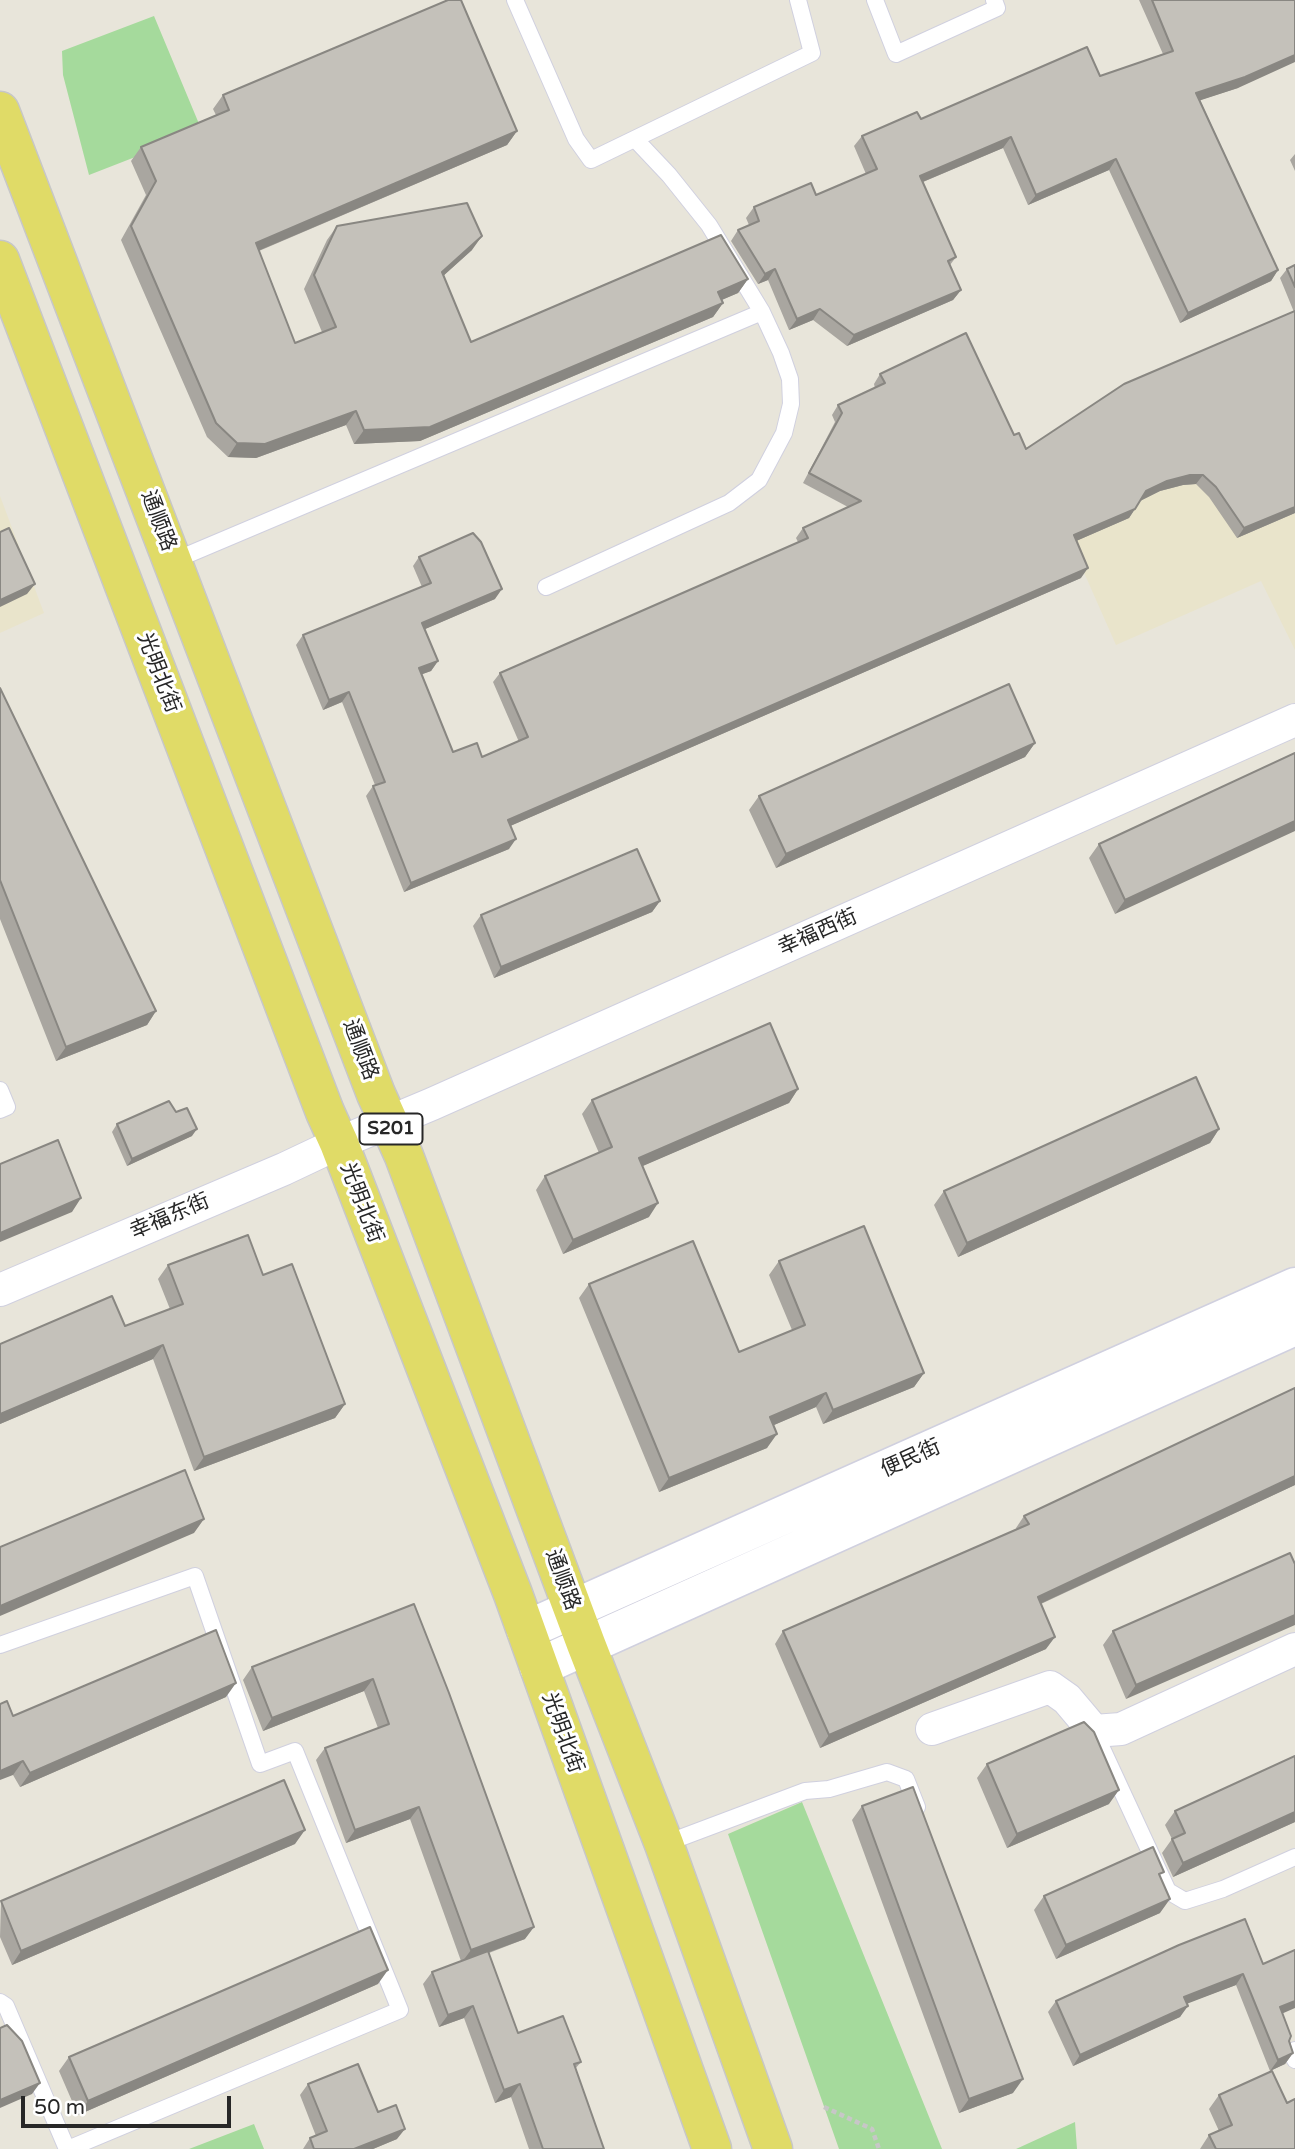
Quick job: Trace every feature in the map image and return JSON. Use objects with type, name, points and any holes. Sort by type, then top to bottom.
[{"type":"main road","name":"通顺路","points":[[0,111],[387,1122],[404,1156],[664,1844],[773,2149]]},
{"type":"main road","name":"光明北街","points":[[0,260],[526,1630],[712,2149]]},
{"type":"street","name":"幸福西街","points":[[339,1143],[1295,720]]},
{"type":"street","name":"幸福东街","points":[[0,1290],[339,1143]]},
{"type":"street","name":"便民街","points":[[539,1667],[580,1627],[1295,1287]]},
{"type":"street","name":"便民街","points":[[526,1630],[580,1627],[1295,1326]]},
{"type":"street","points":[[932,1729],[1050,1688],[1067,1699],[1094,1731],[1121,1729],[1295,1649]]},
{"type":"lane","points":[[515,0],[576,139],[591,160],[812,53],[799,0]]},
{"type":"lane","points":[[875,0],[896,54],[997,8],[994,0]]},
{"type":"lane","points":[[546,587],[729,503],[759,480],[784,433],[791,404],[790,379],[761,312],[709,225],[635,139]]},
{"type":"lane","points":[[173,561],[761,312]]},
{"type":"lane","points":[[0,1090],[7,1107],[0,1110]]},
{"type":"lane","points":[[0,1645],[195,1576],[260,1764],[295,1751],[400,2010],[67,2149],[6,2006],[0,2002]]},
{"type":"lane","points":[[1094,1731],[1168,1891],[1185,1901],[1223,1889],[1295,1857]]},
{"type":"lane","points":[[664,1844],[805,1791],[829,1788],[887,1772],[906,1779],[920,1817]]},
{"type":"lane","points":[[1295,2050],[1292,2053],[1295,2060]]},
{"type":"path","points":[[824,2107],[872,2129],[879,2149]]},
{"type":"shaded area","points":[[1247,371],[1295,477],[1295,650],[1261,581],[1116,645],[1051,498]]},
{"type":"shaded area","points":[[0,496],[44,613],[0,633]]},
{"type":"green space","points":[[154,16],[202,131],[89,175],[63,75],[62,51]]},
{"type":"green space","points":[[802,1802],[942,2149],[839,2149],[728,1834]]},
{"type":"green space","points":[[1075,2122],[1077,2149],[1016,2149]]},
{"type":"green space","points":[[254,2124],[264,2149],[189,2149]]},
{"type":"building","points":[[448,0],[461,0],[517,131],[256,243],[295,343],[336,327],[314,275],[337,226],[467,203],[482,236],[442,272],[471,342],[721,235],[748,279],[718,292],[723,303],[430,427],[364,430],[356,411],[265,444],[237,443],[216,423],[131,226],[156,181],[141,147],[229,110],[223,95]]},
{"type":"building","points":[[1152,0],[1295,0],[1295,55],[1245,77],[1196,93],[1278,270],[1188,313],[1116,159],[1036,195],[1011,137],[920,176],[956,257],[948,261],[961,290],[854,335],[820,309],[797,319],[775,269],[765,274],[738,230],[759,221],[754,207],[811,183],[816,195],[877,169],[862,136],[917,112],[921,119],[1087,47],[1100,76],[1173,51]]},
{"type":"building","points":[[1295,265],[1295,287],[1287,269]]},
{"type":"building","points":[[1295,311],[1295,507],[1244,528],[1216,487],[1203,475],[1190,475],[1167,481],[1146,491],[1135,509],[1074,535],[1088,568],[508,820],[516,839],[411,883],[373,786],[385,782],[349,692],[329,700],[303,635],[431,583],[419,557],[473,533],[481,542],[502,589],[422,623],[438,661],[419,668],[453,752],[477,743],[482,757],[528,737],[500,673],[808,538],[803,528],[861,501],[809,473],[842,413],[838,405],[885,383],[880,374],[966,333],[1014,435],[1019,433],[1026,449],[1124,384]]},
{"type":"building","points":[[9,528],[35,584],[0,600],[0,532]]},
{"type":"building","points":[[1009,684],[1035,743],[786,854],[759,796]]},
{"type":"building","points":[[0,688],[156,1011],[66,1047],[0,880]]},
{"type":"building","points":[[1295,753],[1295,821],[1125,900],[1099,844]]},
{"type":"building","points":[[637,849],[660,901],[501,967],[481,915]]},
{"type":"building","points":[[770,1023],[798,1089],[639,1158],[658,1203],[573,1240],[545,1176],[612,1147],[592,1100]]},
{"type":"building","points":[[1196,1077],[1219,1129],[967,1243],[944,1191]]},
{"type":"building","points":[[169,1101],[176,1112],[187,1108],[197,1129],[132,1159],[117,1124]]},
{"type":"building","points":[[58,1140],[81,1198],[0,1233],[0,1164]]},
{"type":"building","points":[[864,1226],[924,1373],[833,1410],[826,1393],[770,1417],[777,1434],[669,1478],[589,1284],[693,1241],[739,1352],[805,1325],[779,1261]]},
{"type":"building","points":[[248,1235],[263,1275],[292,1264],[345,1404],[204,1457],[163,1345],[0,1414],[0,1344],[112,1296],[125,1326],[183,1304],[168,1265]]},
{"type":"building","points":[[1295,1388],[1295,1476],[1038,1597],[1055,1637],[829,1735],[783,1631],[1029,1524],[1024,1516]]},
{"type":"building","points":[[185,1470],[204,1519],[0,1606],[0,1547]]},
{"type":"building","points":[[1290,1553],[1295,1564],[1295,1615],[1136,1685],[1113,1631]]},
{"type":"building","points":[[414,1604],[534,1927],[471,1950],[419,1807],[355,1830],[325,1748],[389,1724],[373,1679],[272,1718],[252,1667]]},
{"type":"building","points":[[216,1630],[236,1683],[30,1773],[23,1761],[0,1771],[0,1704],[7,1701],[13,1716]]},
{"type":"building","points":[[1084,1722],[1094,1732],[1119,1790],[1017,1834],[987,1764]]},
{"type":"building","points":[[1295,1756],[1295,1812],[1183,1863],[1172,1839],[1185,1833],[1175,1811]]},
{"type":"building","points":[[284,1780],[305,1830],[21,1951],[1,1901]]},
{"type":"building","points":[[913,1787],[1023,2079],[969,2099],[862,1806]]},
{"type":"building","points":[[1153,1847],[1164,1872],[1159,1874],[1170,1899],[1066,1945],[1044,1896]]},
{"type":"building","points":[[1245,1919],[1263,1964],[1295,1950],[1295,2001],[1280,2007],[1291,2036],[1289,2041],[1293,2053],[1278,2060],[1243,1974],[1184,1997],[1188,2006],[1080,2055],[1056,2001],[1179,1945]]},
{"type":"building","points":[[370,1927],[388,1970],[88,2101],[69,2057]]},
{"type":"building","points":[[488,1951],[518,2033],[563,2016],[581,2062],[574,2064],[604,2149],[543,2149],[520,2084],[504,2090],[473,2006],[448,2015],[432,1972]]},
{"type":"building","points":[[7,2025],[22,2041],[40,2083],[0,2100],[0,2028]]},
{"type":"building","points":[[358,2064],[378,2112],[396,2105],[405,2129],[354,2149],[314,2149],[310,2138],[327,2131],[308,2084]]},
{"type":"building","points":[[1272,2071],[1287,2103],[1295,2099],[1295,2149],[1216,2149],[1209,2135],[1232,2125],[1219,2095]]}]
